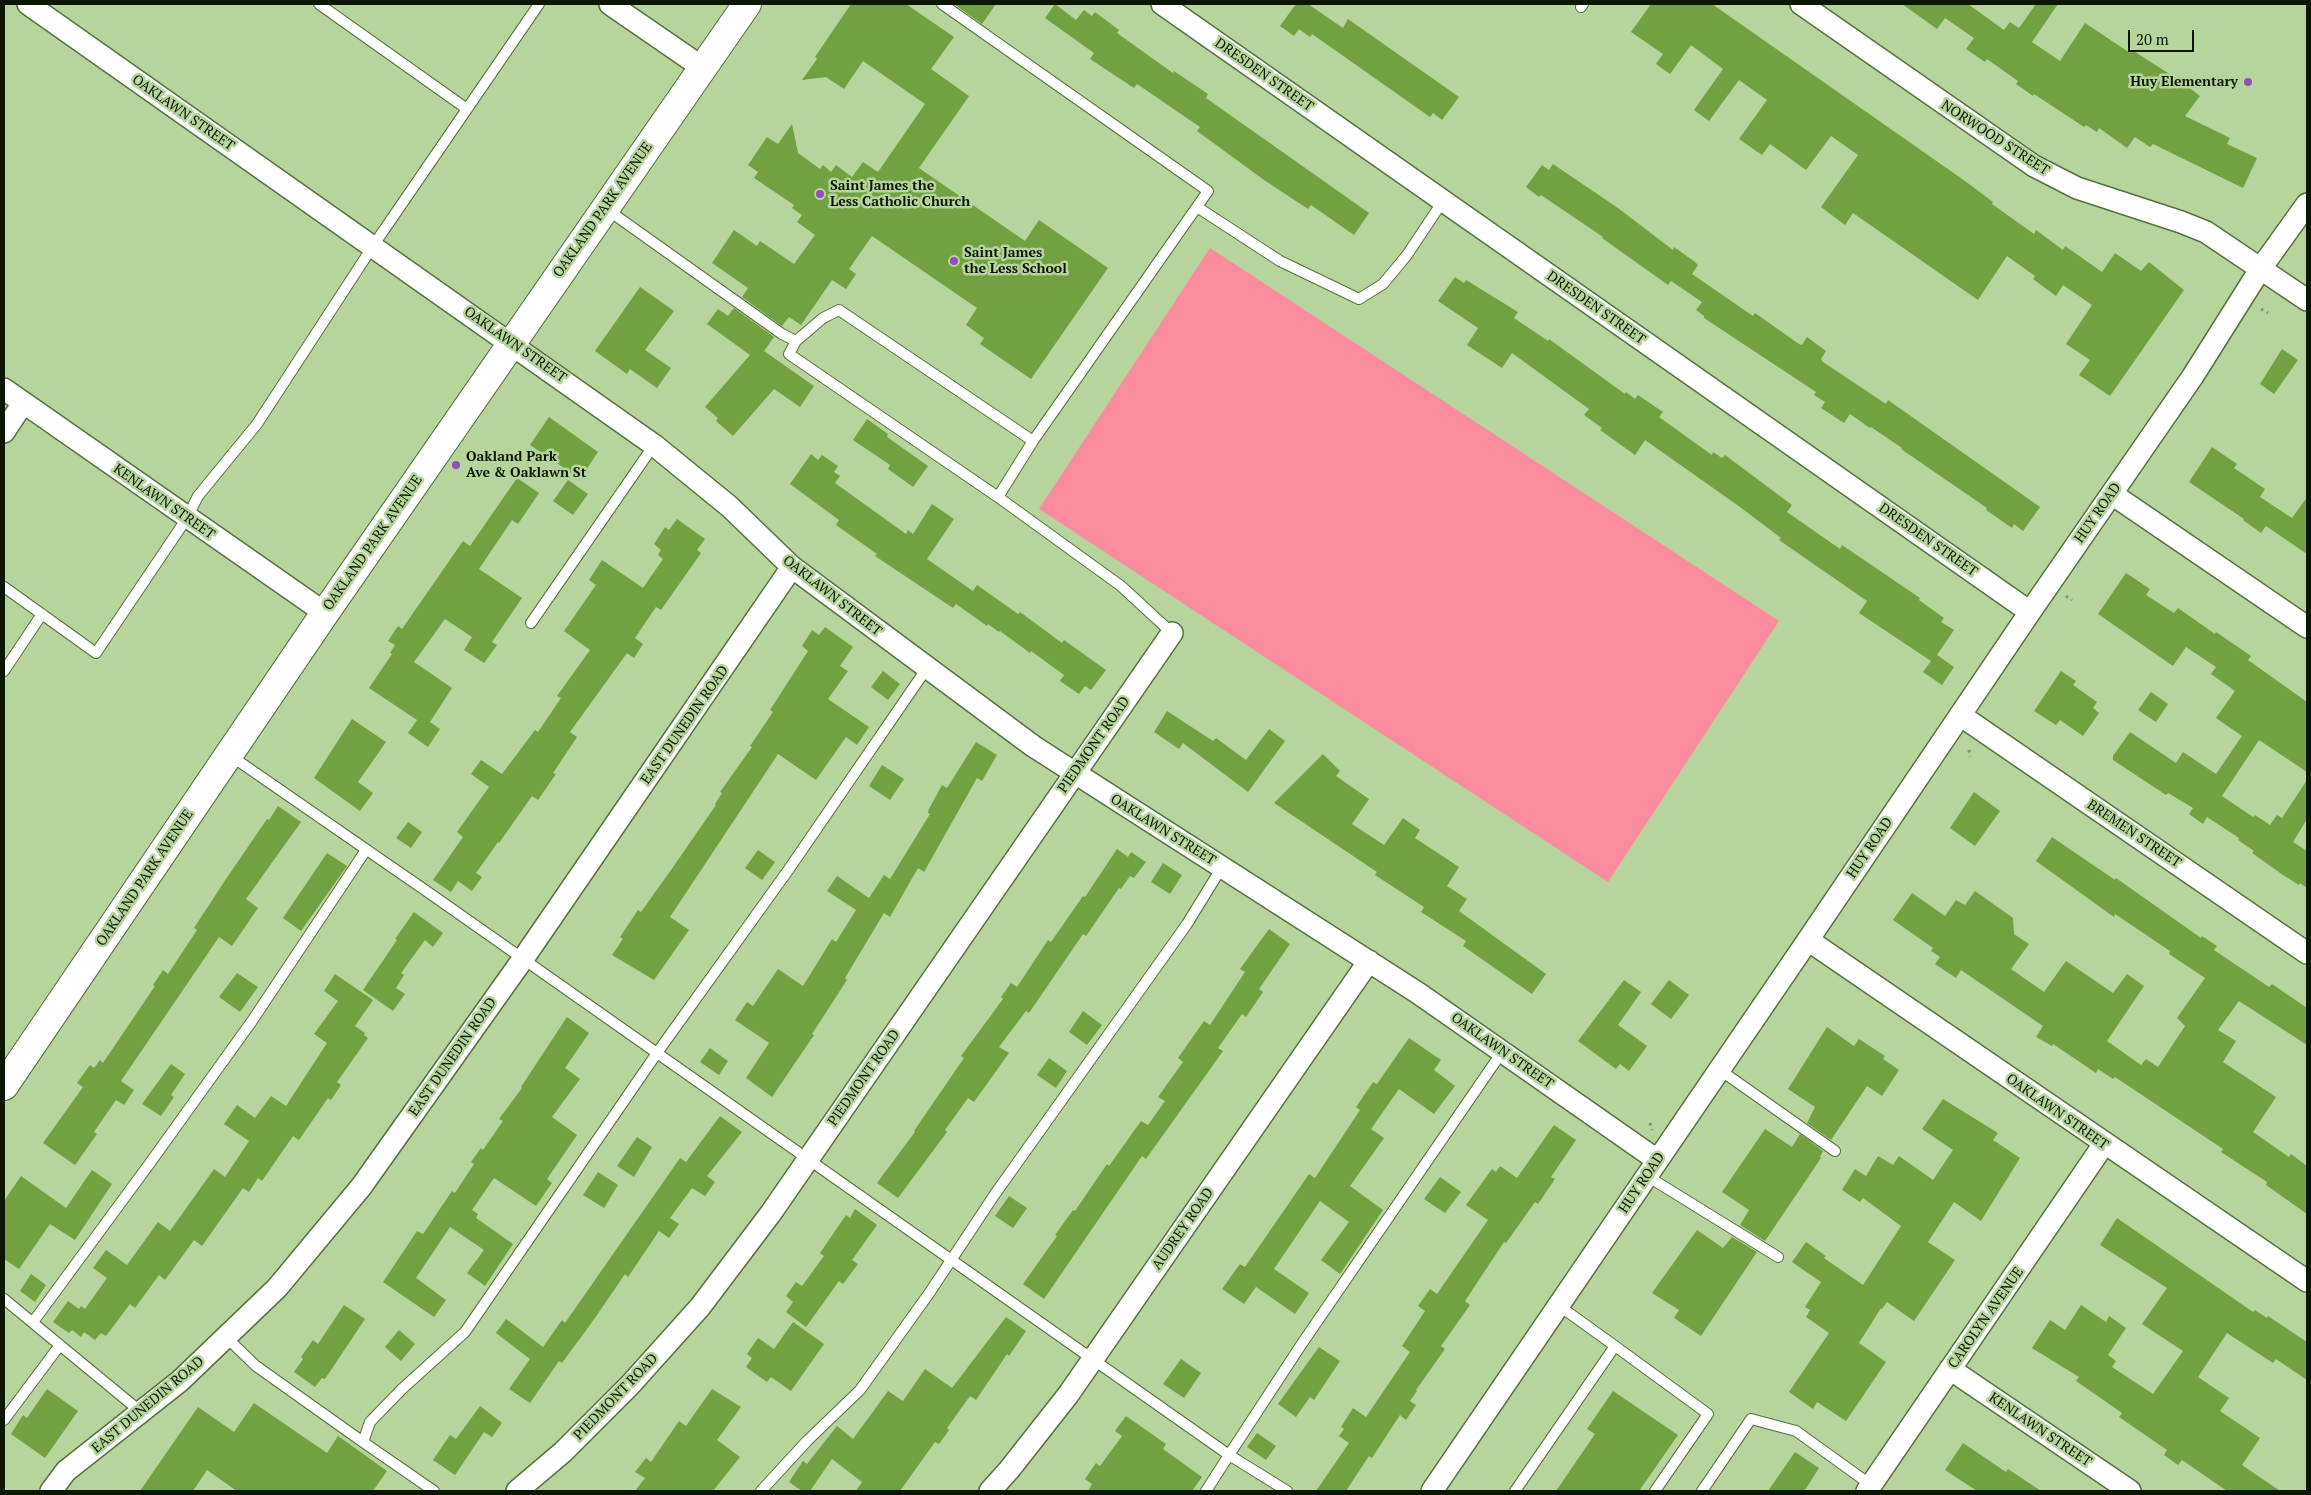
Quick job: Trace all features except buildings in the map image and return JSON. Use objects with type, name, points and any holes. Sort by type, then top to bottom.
[{"type":"main road","name":"OAKLAND PARK AVENUE","points":[[4,1086],[325,613],[747,4]]},
{"type":"street","name":"OAKLAWN STREET","points":[[28,4],[512,342],[654,444],[730,507],[792,567],[927,668],[1074,774],[1369,961],[1502,1052],[1652,1168]]},
{"type":"street","points":[[610,4],[703,68]]},
{"type":"street","name":"DRESDEN STREET","points":[[1162,4],[2030,612]]},
{"type":"street","name":"NORWOOD STREET","points":[[1801,4],[2034,166],[2077,188],[2206,232],[2307,300]]},
{"type":"street","name":"HUY ROAD","points":[[1432,1491],[2030,612],[2193,376],[2261,268],[2307,204]]},
{"type":"street","name":"KENLAWN STREET","points":[[4,389],[325,613]]},
{"type":"street","points":[[4,432],[23,402]]},
{"type":"street","points":[[2112,494],[2307,627]]},
{"type":"street","name":"EAST DUNEDIN ROAD","points":[[51,1491],[66,1471],[180,1381],[277,1288],[361,1186],[523,959],[792,567]]},
{"type":"street","name":"PIEDMONT ROAD","points":[[517,1491],[563,1452],[630,1385],[700,1306],[771,1213],[1172,634]]},
{"type":"street","name":"BREMEN STREET","points":[[1960,715],[2307,953]]},
{"type":"street","name":"OAKLAWN STREET","points":[[1808,940],[2307,1281]]},
{"type":"street","name":"AUDREY ROAD","points":[[990,1491],[1015,1462],[1093,1359],[1369,961]]},
{"type":"street","name":"CAROLYN AVENUE","points":[[1869,1488],[2104,1144]]},
{"type":"street","name":"KENLAWN STREET","points":[[1950,1369],[2130,1491]]},
{"type":"lane","points":[[319,4],[467,109]]},
{"type":"lane","points":[[4,587],[96,653],[187,518],[198,496],[256,424],[373,246],[539,4]]},
{"type":"lane","points":[[942,4],[1208,191],[1033,441],[998,497]]},
{"type":"lane","points":[[1197,207],[1280,261],[1359,299],[1383,284],[1407,255],[1443,201]]},
{"type":"lane","points":[[605,208],[782,334],[796,341]]},
{"type":"lane","points":[[1033,441],[839,310],[823,318],[796,341],[789,354],[998,497],[1120,586],[1172,634]]},
{"type":"lane","points":[[531,623],[654,444]]},
{"type":"lane","points":[[4,671],[42,614]]},
{"type":"lane","points":[[363,1442],[370,1422],[402,1389],[465,1332],[657,1053],[789,870],[927,668]]},
{"type":"lane","points":[[229,755],[523,959],[1229,1456],[1287,1491]]},
{"type":"lane","points":[[33,1322],[252,1021],[366,850]]},
{"type":"lane","points":[[761,1491],[807,1441],[860,1390],[1187,924],[1222,867]]},
{"type":"lane","points":[[1206,1491],[1301,1344],[1502,1052]]},
{"type":"lane","points":[[1720,1070],[1835,1151]]},
{"type":"lane","points":[[1652,1168],[1778,1257]]},
{"type":"lane","points":[[4,1299],[141,1412]]},
{"type":"lane","points":[[1558,1306],[1708,1414],[1655,1491]]},
{"type":"lane","points":[[226,1337],[256,1366],[434,1491]]},
{"type":"lane","points":[[4,1420],[60,1345]]},
{"type":"lane","points":[[1515,1491],[1615,1346]]},
{"type":"lane","points":[[1702,1491],[1751,1419],[1796,1431],[1869,1488]]},
{"type":"path","points":[[2260,309],[2268,313]]},
{"type":"path","points":[[1969,750],[1970,757]]},
{"type":"shaded area","points":[[1210,248],[1779,621],[1608,882],[1039,509]]},
{"type":"place","name":"Huy Elementary","points":[[2248,82]]},
{"type":"place","name":"Saint James the Less Catholic Church","points":[[820,194]]},
{"type":"place","name":"Saint James the Less School","points":[[954,261]]},
{"type":"place","name":"Oakland Park Ave & Oaklawn St","points":[[456,465]]}]
